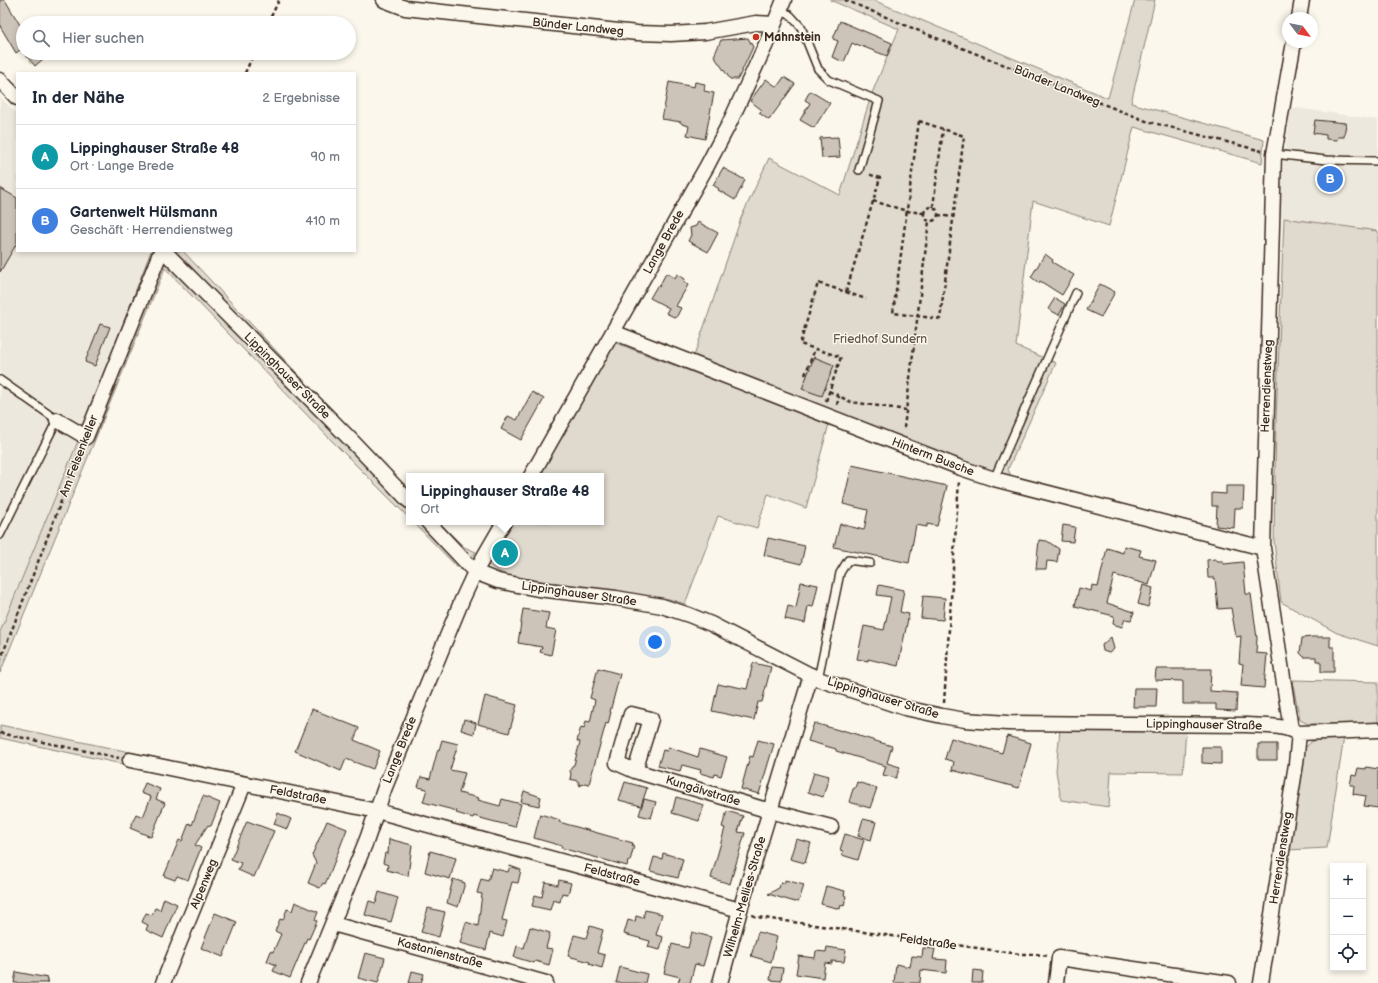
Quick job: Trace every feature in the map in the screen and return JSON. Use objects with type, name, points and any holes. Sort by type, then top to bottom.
[{"type":"street","name":"Bünder Landweg","points":[[384,0],[405,8],[637,33],[671,34],[705,32],[756,23],[774,24]]},
{"type":"street","points":[[1300,12],[1302,0]]},
{"type":"street","name":"Lange Brede","points":[[533,473],[707,166],[730,122],[767,42],[782,4]]},
{"type":"street","name":"Herrendienstweg","points":[[1261,983],[1296,764],[1295,731],[1263,548],[1274,154],[1293,48]]},
{"type":"street","points":[[0,80],[16,97]]},
{"type":"street","name":"Am Felsenkeller","points":[[86,437],[163,252]]},
{"type":"street","name":"Lippinghauser Straße","points":[[164,252],[352,441],[406,498]]},
{"type":"street","name":"Hinterm Busche","points":[[613,332],[961,468],[994,479],[1263,548]]},
{"type":"street","points":[[57,420],[86,437]]},
{"type":"street","name":"Lippinghauser Straße","points":[[431,525],[475,572],[498,581],[538,589],[616,598],[662,606],[689,614],[815,677],[905,708],[965,720],[1007,723],[1247,725],[1274,726],[1295,731],[1378,730]]},
{"type":"street","name":"Lange Brede","points":[[308,983],[367,839],[385,787],[462,600],[475,572],[502,525]]},
{"type":"street","name":"Wilhelm-Mellies-Straße","points":[[720,983],[770,811],[815,677]]},
{"type":"street","name":"Feldstraße","points":[[130,760],[377,811],[740,910]]},
{"type":"street","name":"Kungälvstraße","points":[[635,770],[770,811]]},
{"type":"street","name":"Alpenweg","points":[[163,983],[244,784]]},
{"type":"street","points":[[770,811],[831,827]]},
{"type":"street","name":"Kastanienstraße","points":[[333,924],[546,983]]},
{"type":"street","points":[[1056,983],[1059,958],[1229,983]]},
{"type":"lane","points":[[782,4],[801,28],[818,69],[829,80],[880,101],[859,170]]},
{"type":"lane","points":[[1274,154],[1326,160],[1378,161]]},
{"type":"lane","points":[[994,479],[1076,293]]},
{"type":"lane","points":[[0,380],[57,420],[0,535]]},
{"type":"lane","points":[[815,677],[840,573],[848,560],[870,563]]},
{"type":"path","points":[[271,16],[279,0]]},
{"type":"path","name":"Bünder Landweg","points":[[845,0],[1146,121],[1274,154]]},
{"type":"path","points":[[245,72],[251,60]]},
{"type":"path","points":[[919,121],[943,129],[964,136],[940,319],[893,313],[919,121]]},
{"type":"path","points":[[929,221],[936,220],[938,215],[936,209],[933,207],[943,129]]},
{"type":"path","points":[[846,292],[880,178],[859,170]]},
{"type":"path","points":[[873,201],[907,211],[923,213]]},
{"type":"path","points":[[923,213],[928,207],[933,207]]},
{"type":"path","points":[[923,213],[925,218],[929,221]]},
{"type":"path","points":[[938,215],[953,217]]},
{"type":"path","points":[[904,428],[929,221]]},
{"type":"path","points":[[866,299],[818,283],[800,344],[840,357],[829,391],[851,402],[906,410]]},
{"type":"path","points":[[805,375],[815,349]]},
{"type":"path","name":"Am Felsenkeller","points":[[0,662],[59,508],[71,472],[86,437]]},
{"type":"path","points":[[942,716],[961,468]]},
{"type":"path","points":[[0,733],[130,760]]},
{"type":"path","name":"Feldstraße","points":[[740,910],[757,917],[894,937],[1059,958]]},
{"type":"shaded area","points":[[0,97],[16,113],[16,252],[151,252],[76,446],[0,632]]},
{"type":"shaded area","points":[[1291,107],[1378,120],[1378,231],[1277,217]]},
{"type":"green space","name":"Friedhof Sundern","points":[[830,0],[873,0],[1108,98],[1135,0],[1155,0],[1131,103],[1264,140],[1262,163],[1134,127],[1109,226],[1033,201],[1016,346],[1056,363],[1008,469],[1012,479],[983,472],[693,359],[741,218],[769,158],[840,195],[872,93],[899,29]]},
{"type":"green space","points":[[1284,218],[1378,231],[1378,646],[1337,633],[1281,602],[1274,541],[1276,420]]},
{"type":"green space","points":[[151,252],[184,252],[406,488],[406,515],[332,441],[165,268],[0,673],[0,632],[76,446]]},
{"type":"green space","points":[[613,342],[829,424],[806,508],[768,494],[757,528],[718,516],[685,604],[669,599],[507,576],[485,563],[507,525],[604,525],[604,473],[538,473]]},
{"type":"green space","points":[[416,525],[442,525],[464,547],[476,552],[460,570]]},
{"type":"green space","points":[[1292,680],[1378,682],[1378,724],[1308,724],[1300,720]]},
{"type":"green space","points":[[0,725],[173,761],[169,774],[0,738]]},
{"type":"green space","points":[[1060,729],[1186,729],[1183,773],[1111,772],[1109,807],[1061,800],[1056,771]]},
{"type":"green space","points":[[1319,737],[1344,737],[1327,848],[1288,850],[1303,750]]},
{"type":"building","points":[[0,0],[5,0],[16,18],[16,53],[0,26]]},
{"type":"building","points":[[840,21],[892,43],[887,56],[852,43],[844,62],[832,57],[838,41],[833,39]]},
{"type":"building","points":[[748,38],[753,47],[738,79],[730,79],[714,56],[721,40]]},
{"type":"building","points":[[30,60],[42,60],[35,66]]},
{"type":"building","points":[[784,77],[795,84],[769,120],[759,113],[762,110],[750,101],[766,79],[777,87]]},
{"type":"building","points":[[669,82],[694,87],[695,82],[705,84],[704,91],[714,93],[705,139],[687,135],[689,126],[682,124],[681,122],[662,119]]},
{"type":"building","points":[[810,91],[830,103],[814,128],[800,120],[810,103],[805,100]]},
{"type":"building","points":[[1315,120],[1346,123],[1344,137],[1338,137],[1337,140],[1326,139],[1326,135],[1313,133]]},
{"type":"building","points":[[838,137],[840,157],[822,158],[820,138]]},
{"type":"building","points":[[723,168],[745,180],[735,200],[718,190],[719,189],[713,185]]},
{"type":"building","points":[[0,188],[16,197],[16,245],[0,272]]},
{"type":"building","points":[[698,222],[718,233],[708,252],[688,241],[691,235],[690,228],[696,226]]},
{"type":"building","points":[[1045,254],[1053,260],[1052,262],[1074,275],[1062,295],[1031,277]]},
{"type":"building","points":[[666,273],[675,278],[677,274],[685,279],[684,282],[688,285],[676,306],[681,308],[676,318],[666,313],[669,308],[650,298],[657,286],[659,287]]},
{"type":"building","points":[[1100,284],[1115,292],[1101,317],[1086,310]]},
{"type":"building","points":[[1055,298],[1065,304],[1059,315],[1048,309]]},
{"type":"building","points":[[100,324],[110,327],[95,366],[85,362]]},
{"type":"building","points":[[814,357],[834,365],[822,396],[802,389]]},
{"type":"building","points":[[532,392],[544,399],[521,440],[501,429],[508,416],[517,420]]},
{"type":"building","points":[[852,465],[947,486],[937,526],[927,524],[927,527],[916,525],[909,563],[834,547],[840,524],[864,530],[868,510],[843,504]]},
{"type":"building","points":[[1226,486],[1244,486],[1243,508],[1235,508],[1234,528],[1216,526],[1217,506],[1212,506],[1212,493],[1226,494]]},
{"type":"building","points":[[1063,525],[1075,527],[1073,542],[1061,541]]},
{"type":"building","points":[[768,538],[805,546],[801,564],[764,555]]},
{"type":"building","points":[[1039,540],[1047,541],[1059,549],[1057,562],[1047,561],[1046,569],[1036,569]]},
{"type":"building","points":[[1124,546],[1141,550],[1139,556],[1156,560],[1149,585],[1114,575],[1107,603],[1134,612],[1131,620],[1125,619],[1122,627],[1113,624],[1114,616],[1075,606],[1079,588],[1091,591],[1092,585],[1098,587],[1107,548],[1123,553]]},
{"type":"building","points":[[1215,559],[1218,561],[1223,561],[1224,564],[1243,562],[1246,594],[1251,594],[1257,638],[1256,653],[1267,654],[1264,688],[1241,686],[1243,664],[1239,663],[1241,636],[1236,637],[1231,608],[1218,609],[1215,578],[1208,578],[1207,560]]},
{"type":"building","points":[[801,582],[818,585],[813,607],[808,606],[805,623],[785,619],[788,606],[796,608]]},
{"type":"building","points":[[879,585],[904,590],[900,612],[909,614],[898,666],[868,659],[868,661],[857,659],[864,626],[884,630],[891,597],[877,595]]},
{"type":"building","points":[[1143,585],[1153,588],[1148,607],[1138,604]]},
{"type":"building","points":[[923,596],[945,598],[943,620],[921,618]]},
{"type":"building","points":[[523,609],[549,613],[546,628],[556,630],[551,655],[540,652],[542,647],[518,643]]},
{"type":"building","points":[[1111,637],[1114,649],[1109,653],[1103,651],[1102,645]]},
{"type":"building","points":[[1330,637],[1330,647],[1334,647],[1334,672],[1321,672],[1321,661],[1316,661],[1316,657],[1304,657],[1300,653],[1302,638]]},
{"type":"building","points":[[753,663],[771,667],[762,702],[758,702],[754,720],[712,711],[718,684],[747,689]]},
{"type":"building","points":[[598,668],[620,674],[608,724],[606,723],[589,784],[585,783],[580,786],[578,781],[570,779],[570,771],[574,765],[580,742],[577,741],[581,727],[584,728],[586,721],[590,722],[595,700],[590,698]]},
{"type":"building","points":[[1156,669],[1211,669],[1210,691],[1237,693],[1236,711],[1216,710],[1216,704],[1183,704],[1183,682],[1155,680]]},
{"type":"building","points":[[1134,688],[1157,688],[1156,707],[1133,707]]},
{"type":"building","points":[[485,696],[517,705],[509,733],[478,724]]},
{"type":"building","points":[[312,709],[359,728],[354,740],[380,751],[373,769],[346,759],[341,771],[295,751]]},
{"type":"building","points":[[464,719],[476,723],[474,734],[461,730]]},
{"type":"building","points":[[814,723],[859,735],[892,746],[887,763],[900,767],[896,778],[883,775],[886,766],[808,741]]},
{"type":"building","points":[[1007,736],[1031,743],[1019,788],[952,770],[954,762],[945,759],[951,738],[1002,753]]},
{"type":"building","points":[[442,740],[458,744],[450,770],[465,773],[459,793],[479,798],[478,800],[500,806],[502,799],[521,804],[515,827],[474,816],[473,818],[456,813],[457,811],[423,802],[427,789],[418,787],[421,777],[430,779]]},
{"type":"building","points":[[758,740],[774,744],[759,794],[741,789],[750,756],[753,757]]},
{"type":"building","points":[[1258,744],[1277,744],[1277,760],[1258,760]]},
{"type":"building","points":[[668,747],[698,757],[700,749],[727,757],[721,776],[715,774],[714,777],[700,773],[701,770],[682,765],[680,771],[658,766],[663,750],[667,751]]},
{"type":"building","points":[[1202,747],[1221,747],[1221,764],[1202,763]]},
{"type":"building","points":[[1366,767],[1378,769],[1378,808],[1364,806],[1366,796],[1353,794],[1354,785],[1350,785],[1352,775],[1356,776],[1358,768],[1366,769]]},
{"type":"building","points":[[814,772],[829,776],[823,797],[808,792]]},
{"type":"building","points":[[625,782],[647,788],[641,806],[619,800]]},
{"type":"building","points":[[857,782],[877,788],[870,808],[849,802]]},
{"type":"building","points":[[145,783],[160,789],[156,799],[165,803],[151,837],[130,828],[136,814],[143,817],[151,797],[141,793]]},
{"type":"building","points":[[524,791],[541,797],[539,806],[521,802]]},
{"type":"building","points":[[203,796],[220,803],[211,826],[208,825],[195,845],[201,848],[188,880],[177,876],[175,880],[164,876],[179,840],[182,841],[189,823],[192,825]]},
{"type":"building","points":[[676,797],[704,805],[699,821],[672,813]]},
{"type":"building","points":[[644,799],[656,802],[651,818],[639,815]]},
{"type":"building","points":[[727,811],[743,816],[738,832],[745,833],[730,884],[711,878],[725,828],[722,827]]},
{"type":"building","points":[[278,813],[291,819],[287,829],[274,824]]},
{"type":"building","points":[[540,814],[560,820],[559,822],[633,843],[632,845],[634,846],[630,861],[628,861],[627,866],[561,848],[562,846],[534,838]]},
{"type":"building","points":[[863,819],[876,822],[871,840],[858,836]]},
{"type":"building","points":[[247,821],[274,831],[254,877],[238,870],[241,863],[231,859]]},
{"type":"building","points":[[327,821],[347,829],[325,884],[323,883],[320,888],[308,883],[316,863],[312,855]]},
{"type":"building","points":[[845,834],[864,840],[858,860],[842,855],[843,851],[840,850]]},
{"type":"building","points":[[389,839],[412,845],[408,876],[387,870],[388,865],[383,863],[385,853],[388,854]]},
{"type":"building","points":[[796,839],[811,843],[805,863],[790,859]]},
{"type":"building","points":[[430,851],[456,858],[450,879],[425,872]]},
{"type":"building","points":[[663,853],[683,859],[678,878],[650,871],[654,857],[662,859]]},
{"type":"building","points":[[510,866],[521,870],[518,883],[512,882],[502,920],[507,921],[503,937],[490,933],[486,950],[460,943],[466,922],[478,926],[482,894],[477,893],[481,879],[488,881],[492,868],[508,872]]},
{"type":"building","points":[[453,879],[465,883],[458,907],[447,903]]},
{"type":"building","points":[[559,880],[571,883],[568,894],[562,893],[560,902],[553,900],[550,910],[532,906],[535,895],[542,897],[545,882],[558,885]]},
{"type":"building","points":[[785,880],[804,885],[799,901],[795,902],[768,894],[779,888],[781,882],[785,883]]},
{"type":"building","points":[[826,886],[845,891],[844,895],[846,896],[844,906],[841,905],[840,909],[821,904]]},
{"type":"building","points":[[379,892],[398,898],[391,922],[365,915],[369,901],[376,903]]},
{"type":"building","points":[[164,898],[177,904],[163,938],[146,930],[148,925],[142,922],[146,913],[152,915],[155,908],[160,910]]},
{"type":"building","points":[[295,902],[318,912],[315,920],[317,921],[309,939],[307,938],[290,978],[273,971],[276,965],[267,961],[281,934],[275,931],[280,919],[283,920],[287,909],[292,911]]},
{"type":"building","points":[[428,908],[445,912],[439,937],[421,932]]},
{"type":"building","points":[[645,910],[662,914],[656,935],[663,937],[660,950],[648,947],[650,941],[624,934],[628,920],[635,922],[636,916],[643,918]]},
{"type":"building","points":[[215,913],[237,922],[223,957],[201,948]]},
{"type":"building","points":[[590,926],[603,930],[597,953],[605,955],[602,968],[589,964],[590,962],[568,956],[574,935],[586,938]]},
{"type":"building","points":[[530,927],[550,933],[546,948],[553,949],[549,965],[535,961],[534,963],[514,957],[517,946],[524,948]]},
{"type":"building","points":[[692,932],[711,937],[706,956],[703,966],[695,964],[690,983],[678,983],[680,977],[664,973],[672,944],[688,948]]},
{"type":"building","points":[[758,932],[777,937],[771,962],[751,956]]},
{"type":"building","points":[[827,947],[846,950],[844,962],[832,961],[832,964],[825,963],[823,978],[796,974],[799,956],[815,958],[816,951],[826,952]]},
{"type":"building","points":[[923,948],[935,949],[933,959],[947,960],[946,973],[921,970],[920,983],[894,983],[896,964],[910,967],[912,956],[922,957]]},
{"type":"building","points":[[365,953],[385,958],[378,983],[358,978]]},
{"type":"building","points":[[620,967],[647,974],[645,983],[616,983]]},
{"type":"building","points":[[772,967],[783,968],[781,981],[770,980]]},
{"type":"building","points":[[973,970],[983,971],[982,983],[972,983]]},
{"type":"building","points":[[412,971],[424,974],[421,983],[409,983]]},
{"type":"building","points":[[16,972],[48,978],[47,983],[14,983]]},
{"type":"place","name":"Mahnstein","points":[[756,37]]},
{"type":"place","name":"Gartenwelt Hülsmann","points":[[1330,179]]},
{"type":"place","name":"Lippinghauser Straße 48","points":[[505,553]]}]
